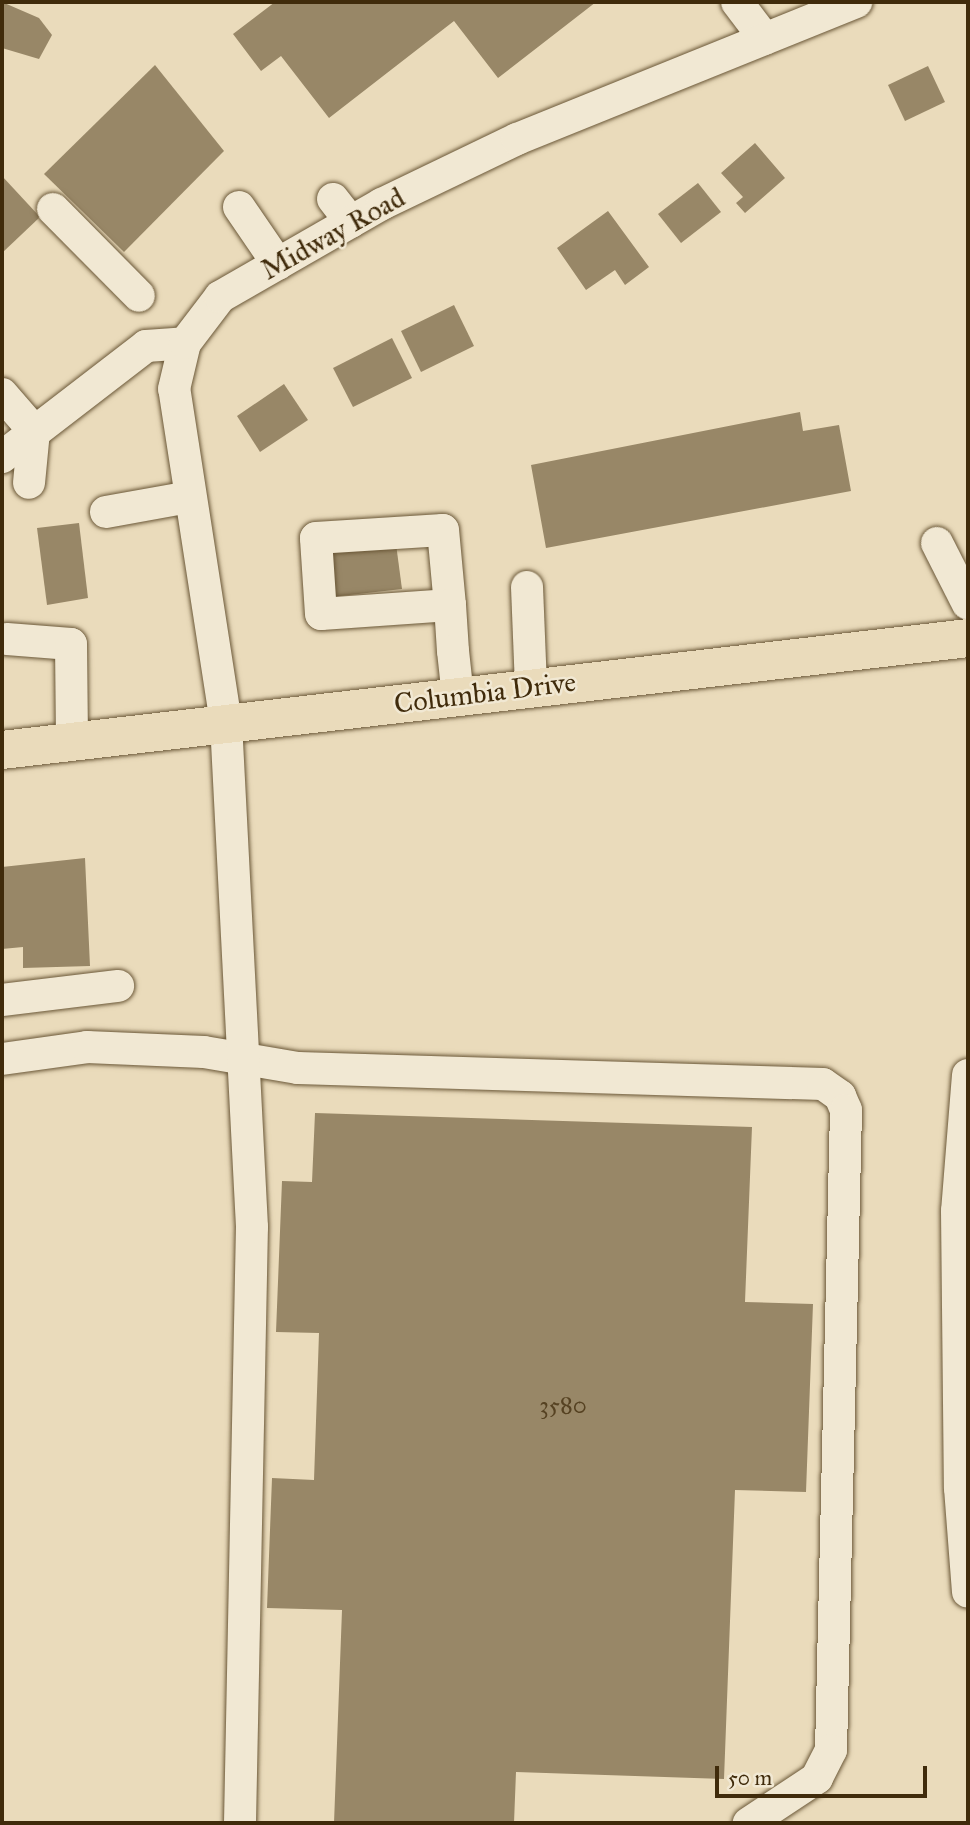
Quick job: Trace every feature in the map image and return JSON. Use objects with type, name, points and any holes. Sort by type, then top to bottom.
[{"type":"main road","name":"Columbia Drive","points":[[2,750],[968,638]]},
{"type":"street","points":[[737,2],[765,39]]},
{"type":"street","name":"Midway Road","points":[[240,1823],[252,1227],[226,723],[174,389],[185,342],[220,297],[278,264],[342,210],[856,2]]},
{"type":"street","points":[[239,207],[278,264]]},
{"type":"street","points":[[52,209],[139,296]]},
{"type":"street","points":[[2,457],[146,346],[185,342]]},
{"type":"street","points":[[2,394],[34,431],[29,483]]},
{"type":"street","points":[[106,512],[189,497]]},
{"type":"street","points":[[450,605],[321,614],[316,538],[443,530],[450,605],[458,697]]},
{"type":"street","points":[[937,543],[968,604]]},
{"type":"street","points":[[527,587],[531,688]]},
{"type":"street","points":[[7,639],[71,644],[72,741]]},
{"type":"street","points":[[2,1000],[118,986]]},
{"type":"street","points":[[2,1059],[87,1047],[243,1059],[298,1068],[823,1084],[840,1096],[846,1110],[831,1751],[817,1777],[749,1823]]},
{"type":"street","points":[[968,1075],[960,1488],[968,1592]]},
{"type":"building","points":[[2,2],[39,18],[52,35],[39,59],[2,48]]},
{"type":"building","points":[[275,2],[596,2],[498,78],[454,21],[329,118],[281,56],[261,71],[233,34]]},
{"type":"building","points":[[155,65],[224,151],[124,252],[44,174]]},
{"type":"building","points":[[928,66],[945,102],[905,121],[888,85]]},
{"type":"building","points":[[755,143],[785,178],[745,213],[736,203],[743,197],[721,173]]},
{"type":"building","points":[[2,176],[40,217],[2,253]]},
{"type":"building","points":[[698,183],[721,212],[681,243],[658,214]]},
{"type":"building","points":[[608,211],[649,267],[625,285],[615,270],[586,290],[557,248]]},
{"type":"building","points":[[454,305],[474,346],[421,372],[401,331]]},
{"type":"building","points":[[392,338],[412,378],[353,407],[333,368]]},
{"type":"building","points":[[284,384],[308,420],[260,452],[237,416]]},
{"type":"building","points":[[800,412],[803,431],[839,425],[851,491],[546,548],[531,465]]},
{"type":"building","points":[[79,523],[88,598],[47,605],[37,528]]},
{"type":"building","points":[[396,544],[402,589],[332,597],[327,552]]},
{"type":"building","points":[[85,858],[90,966],[23,968],[23,947],[2,949],[2,867]]},
{"type":"building","points":[[315,1113],[752,1127],[745,1302],[813,1304],[806,1492],[735,1490],[724,1779],[516,1772],[514,1823],[334,1823],[342,1610],[267,1608],[272,1478],[314,1480],[319,1333],[276,1332],[282,1181],[312,1182]]}]
